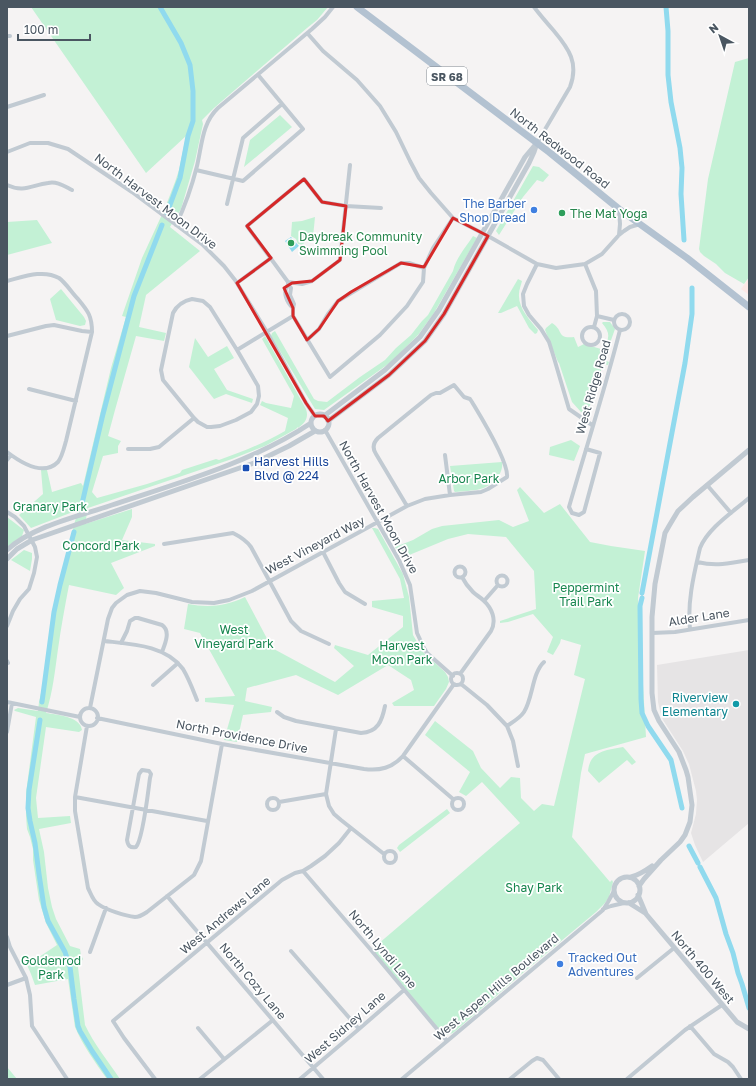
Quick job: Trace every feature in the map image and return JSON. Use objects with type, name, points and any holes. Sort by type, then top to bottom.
[{"type":"main road","name":"North Redwood Road","points":[[357,7],[749,307]]},
{"type":"street","points":[[176,225],[185,205],[196,170],[206,125],[214,112],[312,29],[333,7]]},
{"type":"street","points":[[7,560],[17,549],[32,540],[254,463],[289,446],[315,431],[322,432],[327,428],[328,421],[389,375],[425,341],[444,314],[570,87],[574,70],[571,55],[566,46],[534,7]]},
{"type":"street","points":[[308,34],[323,51],[357,80],[380,106],[396,132],[419,178],[431,194],[453,218],[483,233],[537,264],[556,268],[585,264],[602,254],[618,235],[630,227],[640,224]]},
{"type":"street","points":[[196,170],[243,181],[303,129],[259,76]]},
{"type":"street","points":[[7,107],[44,95]]},
{"type":"street","points":[[227,204],[243,138],[282,104]]},
{"type":"street","name":"North Harvest Moon Drive","points":[[7,152],[30,143],[48,143],[68,149],[132,192],[202,245],[224,266],[237,283],[315,416]]},
{"type":"street","points":[[7,550],[13,544],[45,528],[251,456],[287,438],[311,423],[315,416],[324,416],[385,370],[420,337],[439,310],[525,157],[537,144]]},
{"type":"street","points":[[288,284],[302,284],[312,281],[340,260],[350,165]]},
{"type":"street","points":[[381,208],[346,206],[322,202],[304,179],[248,226],[288,284],[290,288],[290,295],[294,304],[293,316],[330,377],[380,335],[407,306],[423,282],[424,268],[433,248],[453,218]]},
{"type":"street","points":[[7,185],[13,188],[27,189],[49,182],[62,184],[72,190]]},
{"type":"street","points":[[618,235],[620,228],[619,209]]},
{"type":"street","points":[[237,283],[270,258]]},
{"type":"street","points":[[307,340],[319,329],[338,301],[351,292],[401,263],[408,262],[424,268]]},
{"type":"street","points":[[537,264],[523,294],[524,306],[549,342],[569,409],[592,425]]},
{"type":"street","name":"West Ridge Road","points":[[585,264],[596,291],[596,316],[594,327]]},
{"type":"street","points":[[7,281],[34,274],[51,275],[58,278],[88,312],[92,321],[92,332],[76,401],[58,462],[50,467],[38,468],[20,461],[9,454],[7,460]]},
{"type":"street","points":[[190,300],[198,300],[205,303],[210,307],[237,350],[258,386],[259,396],[257,404],[247,414],[220,426],[207,427],[194,418],[163,380],[161,370],[173,314],[176,308],[182,303],[190,300]]},
{"type":"street","name":"West Ridge Road","points":[[618,315],[627,315],[630,321],[628,327],[620,330],[615,326],[614,320],[618,315]]},
{"type":"street","points":[[237,350],[293,316]]},
{"type":"street","name":"West Ridge Road","points":[[596,316],[614,320]]},
{"type":"street","points":[[7,336],[54,325],[92,332]]},
{"type":"street","name":"West Ridge Road","points":[[594,327],[599,331],[601,336],[600,339],[597,344],[594,345],[585,344],[582,338],[583,332],[588,328],[594,327]]},
{"type":"street","name":"West Ridge Road","points":[[586,449],[600,453],[584,512],[579,515],[572,513],[569,508],[620,330]]},
{"type":"street","name":"West Vineyard Way","points":[[104,641],[108,619],[112,608],[127,595],[140,591],[156,593],[192,602],[214,603],[236,598],[378,523],[406,506],[425,499],[481,492],[507,477],[508,472],[502,456],[472,402],[464,397],[454,386],[440,393],[431,395],[378,438],[374,443],[374,451],[406,506]]},
{"type":"street","points":[[29,390],[76,401]]},
{"type":"street","points":[[324,416],[328,421]]},
{"type":"street","points":[[128,449],[150,449],[159,447],[194,418]]},
{"type":"street","points":[[311,423],[315,431]]},
{"type":"street","name":"North Harvest Moon Drive","points":[[325,430],[378,523],[410,585],[417,633],[424,648],[427,653],[453,676]]},
{"type":"street","points":[[639,886],[685,835],[690,822],[692,805],[686,770],[679,752],[659,721],[654,710],[652,693],[652,617],[665,534],[678,511],[749,450]]},
{"type":"street","points":[[445,455],[450,495]]},
{"type":"street","points":[[707,485],[731,513]]},
{"type":"street","points":[[690,629],[690,608],[693,582],[700,548],[705,537],[711,530],[749,498]]},
{"type":"street","points":[[7,512],[20,521],[24,526],[35,547],[37,557],[34,573],[28,589],[13,611],[7,626]]},
{"type":"street","points":[[164,544],[233,533],[247,541],[291,622],[301,631],[329,644]]},
{"type":"street","points":[[323,552],[345,592],[365,604]]},
{"type":"street","points":[[697,562],[719,565],[749,560]]},
{"type":"street","points":[[454,684],[452,681],[453,676],[455,674],[460,674],[493,627],[494,617],[484,601],[474,594],[462,577]]},
{"type":"street","points":[[484,601],[498,585]]},
{"type":"street","points":[[121,643],[130,621],[138,618],[166,627],[167,633],[162,652]]},
{"type":"street","name":"Alder Lane","points":[[652,633],[668,633],[749,620]]},
{"type":"street","points":[[90,708],[104,641],[155,649],[162,652],[178,663],[184,671],[197,700]]},
{"type":"street","points":[[507,726],[518,719],[524,712],[530,699],[537,673],[540,666],[544,662]]},
{"type":"street","points":[[153,685],[178,663]]},
{"type":"street","points":[[460,674],[463,679],[462,684]]},
{"type":"street","points":[[454,684],[462,684],[487,705],[507,726],[513,742],[518,766]]},
{"type":"street","points":[[453,799],[403,756],[454,684]]},
{"type":"street","points":[[7,702],[80,717]]},
{"type":"street","points":[[7,732],[12,703]]},
{"type":"street","points":[[278,712],[290,720],[354,733],[368,733],[380,722],[383,716],[384,706]]},
{"type":"street","points":[[90,708],[95,711],[97,718],[93,725],[87,726],[81,722],[80,717],[83,710],[90,708]]},
{"type":"street","name":"North Providence Drive","points":[[97,718],[222,744],[371,770],[383,769],[392,766],[403,756]]},
{"type":"street","points":[[87,726],[75,797],[75,811],[88,888],[93,900],[98,904],[134,917],[147,912],[168,896],[194,875],[198,868],[201,861],[222,744]]},
{"type":"street","points":[[336,729],[326,794],[328,802],[340,820],[384,854]]},
{"type":"street","points":[[142,770],[149,771],[151,774],[145,810],[138,845],[132,848],[129,847],[127,840],[139,774],[142,770]]},
{"type":"street","points":[[279,802],[326,794]]},
{"type":"street","points":[[75,797],[207,822]]},
{"type":"street","name":"West Andrews Lane","points":[[155,1079],[113,1021],[282,880],[303,871],[325,856],[339,843],[351,828]]},
{"type":"street","points":[[603,910],[614,891],[614,887],[618,880],[624,877],[637,876],[661,860]]},
{"type":"street","name":"North Lyndi Lane","points":[[303,871],[446,1041]]},
{"type":"street","points":[[603,910],[611,906],[636,899],[640,891],[639,886],[631,877]]},
{"type":"street","points":[[614,891],[617,898],[626,903]]},
{"type":"street","name":"North 400 West","points":[[638,895],[646,914],[674,948],[737,1022],[749,1029]]},
{"type":"street","name":"North Cozy Lane","points":[[168,896],[272,1020],[324,1079]]},
{"type":"street","name":"North 400 West","points":[[626,903],[646,914]]},
{"type":"street","points":[[90,952],[106,908]]},
{"type":"street","name":"West Aspen Hills Boulevard","points":[[402,1079],[603,910]]},
{"type":"street","points":[[7,937],[10,947],[26,978],[30,995],[32,1026],[67,1079]]},
{"type":"street","points":[[637,978],[674,948]]},
{"type":"street","points":[[291,951],[359,1029]]},
{"type":"street","points":[[7,985],[26,978]]},
{"type":"street","name":"West Sidney Lane","points":[[300,1079],[404,990]]},
{"type":"street","points":[[627,1079],[634,1077],[690,1026],[722,1005]]},
{"type":"street","points":[[200,1079],[272,1020]]},
{"type":"street","points":[[690,1026],[714,1054],[728,1062],[733,1067],[741,1079]]},
{"type":"street","points":[[198,1028],[224,1059]]},
{"type":"street","points":[[510,1079],[532,1061],[539,1058],[543,1060],[559,1079]]},
{"type":"highlighted area","points":[[304,179],[322,202],[346,206],[340,260],[312,281],[292,283],[284,288],[293,308],[293,316],[307,340],[319,329],[338,301],[351,292],[401,263],[424,267],[453,218],[488,236],[444,314],[425,341],[389,375],[328,421],[324,416],[315,416],[306,403],[237,283],[271,258],[247,226]]},
{"type":"shaded area","points":[[749,278],[749,295],[741,289]]},
{"type":"shaded area","points":[[749,650],[749,823],[703,862],[691,833],[696,814],[696,791],[689,764],[683,751],[663,720],[660,711],[658,702],[657,665]]},
{"type":"green space","points":[[31,7],[328,7],[317,20],[202,120],[203,124],[195,161],[181,209],[170,227],[200,251],[146,295],[139,327],[166,333],[164,341],[136,336],[108,436],[121,441],[118,446],[118,453],[103,456],[92,492],[97,498],[147,484],[180,473],[182,470],[236,454],[285,431],[288,418],[260,405],[262,401],[291,408],[294,396],[262,339],[265,336],[306,409],[306,420],[298,428],[265,446],[232,459],[88,508],[85,524],[132,509],[132,517],[122,540],[155,544],[155,546],[111,563],[124,588],[116,595],[69,585],[52,689],[46,713],[73,719],[80,725],[82,730],[79,732],[46,727],[36,798],[38,818],[70,816],[71,823],[39,829],[44,852],[48,888],[56,919],[70,946],[80,949],[83,959],[78,967],[85,1025],[97,1046],[120,1079],[107,1079],[82,1041],[75,1027],[68,979],[35,985],[27,965],[57,945],[46,923],[39,900],[33,860],[33,849],[27,829],[26,793],[36,717],[14,710],[18,708],[38,711],[52,612],[78,510],[31,528],[19,515],[43,494],[41,470],[47,470],[52,492],[81,483],[83,486],[111,368],[126,317],[122,316],[142,258],[175,182],[186,136],[146,173]]},
{"type":"green space","points":[[749,58],[749,277],[744,284],[725,273],[716,264],[704,256],[699,249],[708,179],[735,62]]},
{"type":"green space","points":[[280,115],[292,127],[244,167],[250,140]]},
{"type":"green space","points":[[533,166],[539,167],[549,175],[543,182],[537,180],[523,197],[499,235],[496,231]]},
{"type":"green space","points":[[315,217],[313,237],[307,238],[302,246],[298,244],[296,239],[291,236],[292,222]]},
{"type":"green space","points":[[37,220],[52,243],[7,255],[7,222]]},
{"type":"green space","points":[[473,236],[477,238],[434,313],[418,335],[391,362],[324,410],[315,409],[271,336],[272,333],[275,331],[314,399],[327,402],[385,360],[411,335],[428,315],[453,271],[459,257]]},
{"type":"green space","points":[[518,279],[522,281],[519,292],[520,304],[525,314],[538,330],[535,334],[529,328],[517,306],[498,313]]},
{"type":"green space","points":[[61,289],[84,317],[86,321],[85,325],[80,326],[56,320],[50,299]]},
{"type":"green space","points":[[610,322],[615,329],[604,360],[609,362],[608,365],[603,364],[587,415],[581,412],[572,402],[559,363],[545,330],[552,323],[565,337],[574,337],[578,347],[584,344],[601,349],[608,339],[608,333],[602,323]]},
{"type":"green space","points":[[195,338],[208,357],[227,346],[234,358],[214,369],[227,390],[253,399],[252,403],[226,394],[214,399],[189,367]]},
{"type":"green space","points":[[571,440],[580,446],[574,461],[549,455],[550,447]]},
{"type":"green space","name":"Arbor Park","points":[[502,462],[499,475],[489,485],[480,489],[454,491],[450,466]]},
{"type":"green space","points":[[520,487],[544,513],[560,504],[590,542],[645,551],[638,598],[646,737],[585,754],[572,837],[610,882],[612,880],[613,882],[609,897],[605,903],[453,1033],[443,1036],[371,950],[520,823],[482,782],[466,796],[459,792],[470,772],[425,735],[435,721],[473,751],[481,768],[500,788],[511,777],[520,778],[521,798],[534,811],[542,804],[554,806],[585,679],[574,675],[581,645],[561,639],[553,655],[547,652],[553,637],[533,614],[500,623],[500,621],[536,609],[534,571],[506,537],[468,534],[448,539],[402,558],[395,547],[413,540],[432,529],[442,526],[499,520],[513,527],[529,521],[517,490]]},
{"type":"green space","points":[[7,517],[24,530],[22,536],[7,547]]},
{"type":"green space","points":[[372,528],[378,529],[403,574],[409,597],[413,635],[423,652],[445,672],[449,682],[446,689],[434,706],[394,706],[392,703],[414,690],[411,680],[388,665],[338,695],[296,675],[247,688],[245,701],[272,707],[271,712],[243,715],[237,742],[224,740],[234,705],[205,702],[205,698],[235,696],[200,633],[184,629],[188,604],[210,606],[224,604],[245,597],[272,648],[335,682],[354,666],[334,648],[335,645],[368,655],[403,627],[403,616],[372,607],[372,601],[404,598],[400,579]]},
{"type":"green space","points":[[24,550],[32,553],[30,571],[11,560]]},
{"type":"green space","points":[[623,747],[636,762],[632,765],[627,760],[599,783],[588,771],[589,764],[592,759],[595,755],[605,751]]},
{"type":"green space","points":[[447,809],[450,813],[400,852],[397,848],[399,845]]},
{"type":"green space","points":[[7,1067],[17,1079],[7,1079]]},
{"type":"water","name":"Daybreak Community Swimming Pool","points":[[291,237],[299,246],[292,252],[285,241]]},
{"type":"waterway","points":[[160,7],[181,43],[190,65],[193,91],[193,121],[188,136],[180,178],[167,213]]},
{"type":"waterway","points":[[666,7],[668,31],[668,75],[682,168],[681,194],[684,240]]},
{"type":"waterway","points":[[81,508],[103,414],[134,296],[162,225]]},
{"type":"waterway","points":[[642,593],[685,363],[692,314],[692,288]]},
{"type":"waterway","points":[[42,702],[54,612],[74,532]]},
{"type":"waterway","points":[[642,598],[640,606],[642,713],[648,726],[671,760],[682,808]]},
{"type":"waterway","points":[[40,720],[29,790],[28,808],[35,843],[44,907],[48,921],[65,952],[70,967],[78,1026],[92,1051],[111,1079]]},
{"type":"waterway","points":[[689,846],[698,863]]},
{"type":"waterway","points":[[700,867],[716,898],[749,1008]]},
{"type":"place","name":"The Barber Shop Dread","points":[[534,210]]},
{"type":"place","name":"The Mat Yoga","points":[[562,213]]},
{"type":"place","name":"Daybreak Community Swimming Pool","points":[[291,243]]},
{"type":"place","name":"Harvest Hills Blvd @ 224","points":[[246,468]]},
{"type":"place","name":"Riverview Elementary","points":[[736,704]]},
{"type":"place","name":"Tracked Out Adventures","points":[[560,964]]},
{"type":"park label","name":"Granary Park","points":[[50,506]]},
{"type":"park label","name":"Concord Park","points":[[101,545]]},
{"type":"park label","name":"Peppermint Trail Park","points":[[586,594]]},
{"type":"park label","name":"West Vineyard Park","points":[[234,636]]},
{"type":"park label","name":"Harvest Moon Park","points":[[402,652]]},
{"type":"park label","name":"Shay Park","points":[[534,887]]},
{"type":"park label","name":"Goldenrod Park","points":[[51,967]]}]
